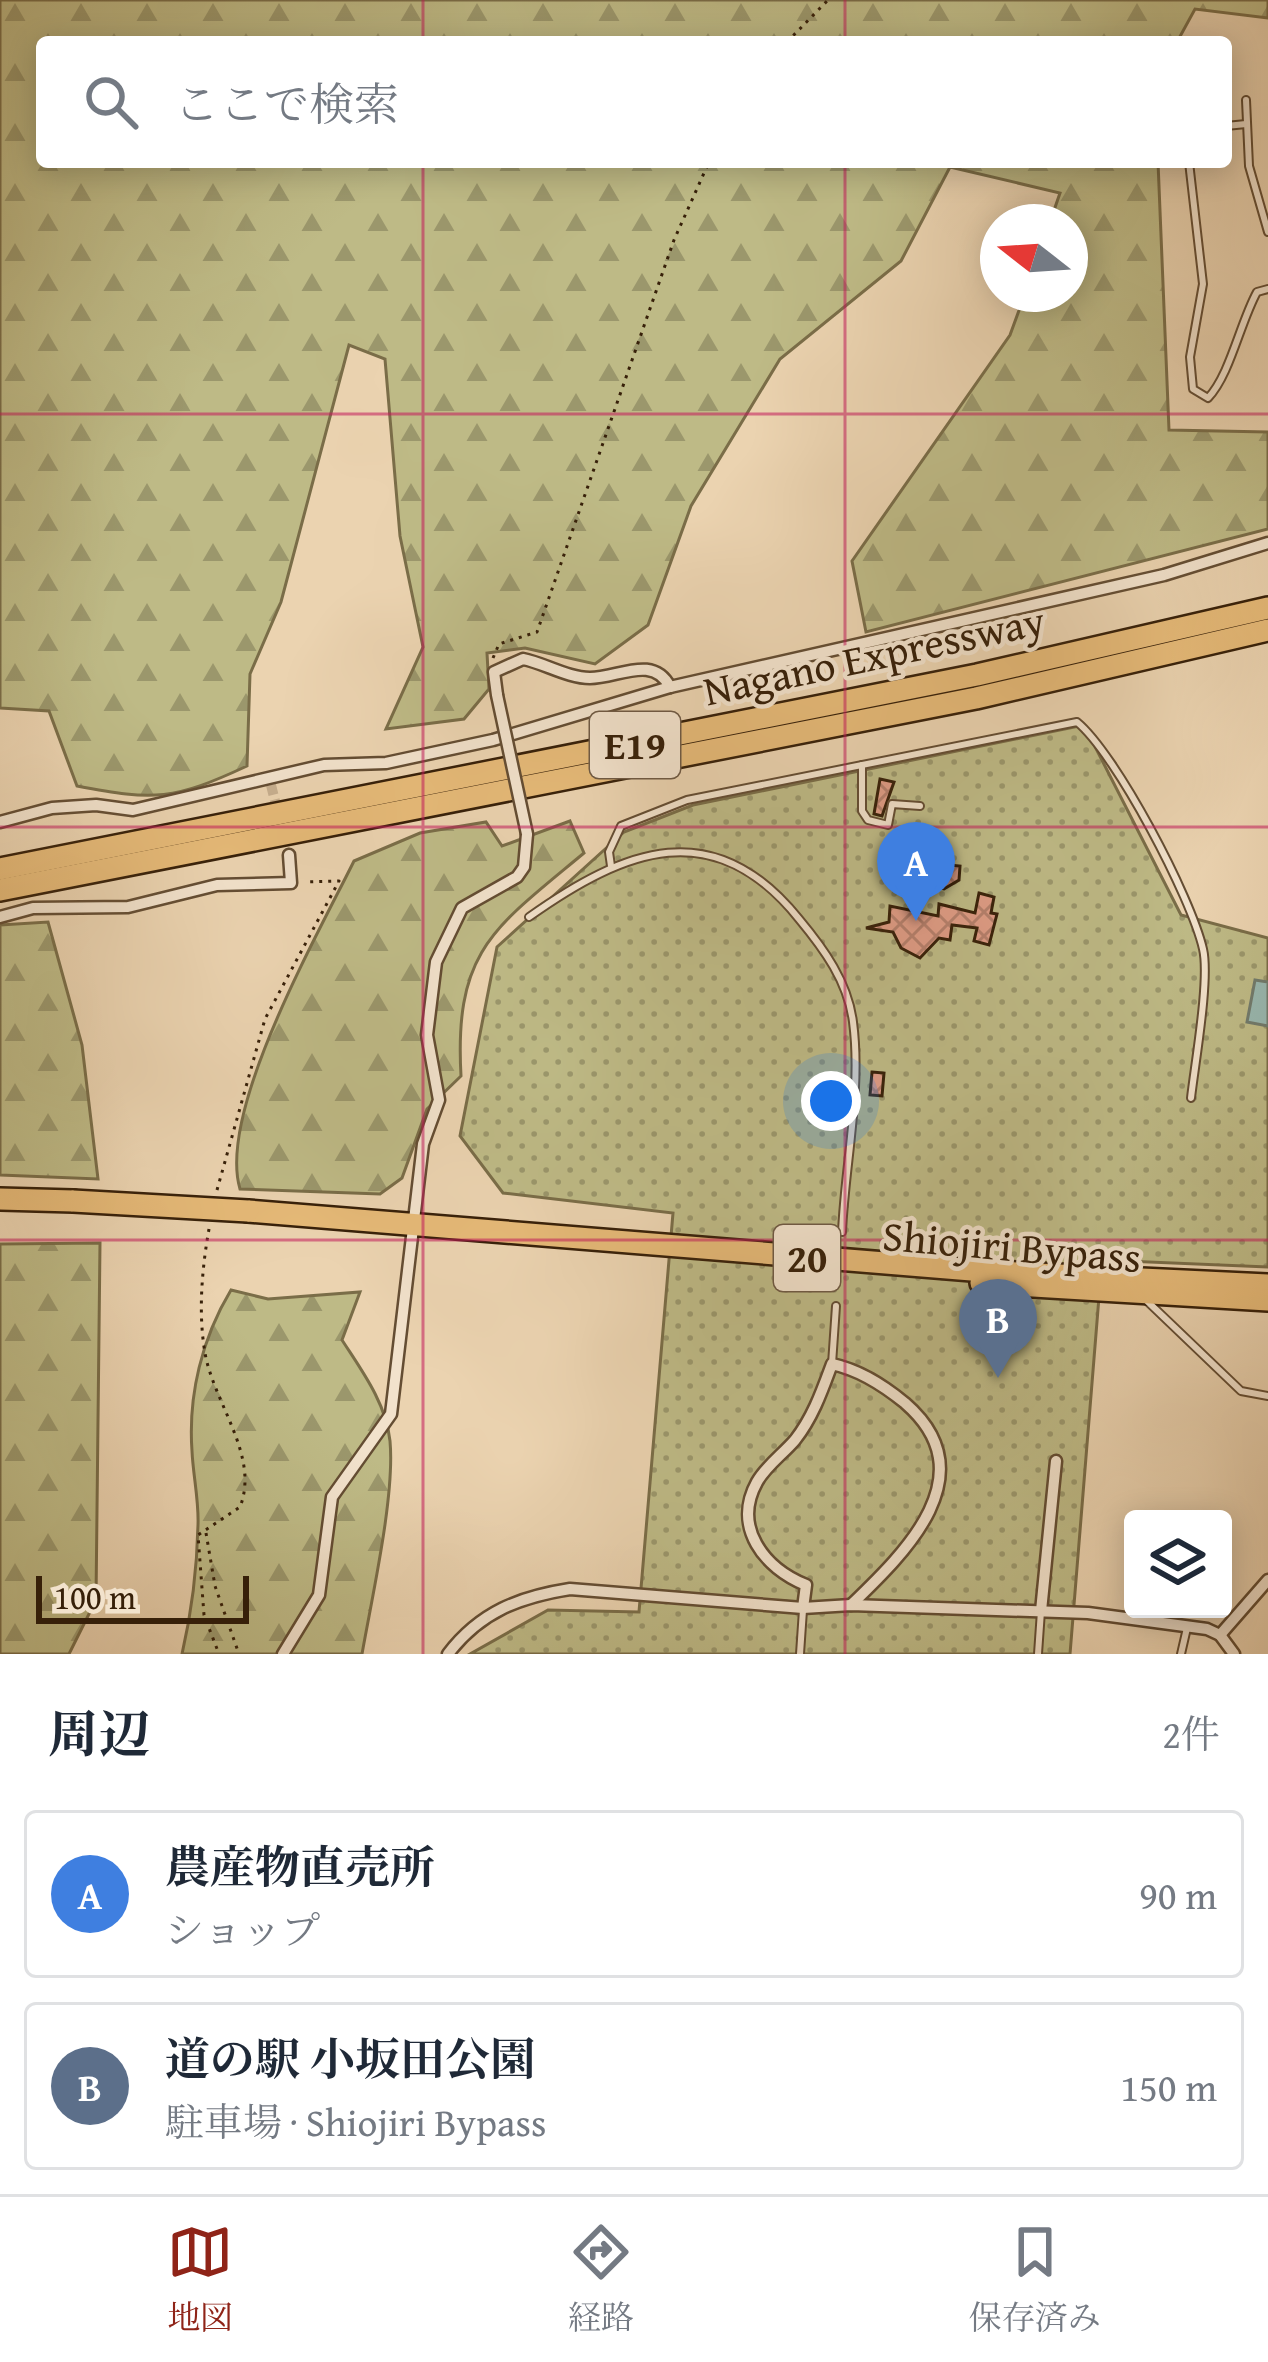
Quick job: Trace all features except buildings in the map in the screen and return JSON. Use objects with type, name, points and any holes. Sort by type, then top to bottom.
[{"type":"highway","name":"Nagano Expressway","points":[[0,868],[860,699],[1268,608]]},
{"type":"highway","name":"Nagano Expressway","points":[[0,890],[976,698],[1268,630]]},
{"type":"highway","name":"Shiojiri Bypass","points":[[0,1199],[248,1211],[996,1273],[1268,1285]]},
{"type":"highway","name":"Shiojiri Bypass","points":[[608,1243],[675,1258],[1139,1296],[1268,1300]]},
{"type":"street","points":[[0,822],[52,808],[96,805],[133,811],[182,803],[324,765],[407,759],[670,687],[1164,574],[1268,543]]},
{"type":"street","points":[[283,1654],[319,1595],[332,1496],[392,1414],[423,1144],[440,1100],[427,1035],[436,962],[462,908],[517,877],[524,867],[526,834],[494,672],[523,659],[590,678],[646,669],[659,672],[670,687]]},
{"type":"street","points":[[0,917],[33,908],[128,907],[217,885],[291,883],[289,855]]},
{"type":"street","points":[[803,1609],[806,1585],[767,1562],[751,1535],[747,1508],[758,1481],[812,1414],[832,1364],[854,1368],[922,1419],[937,1448],[940,1478],[911,1546],[851,1604]]},
{"type":"street","points":[[1041,1611],[1057,1461]]},
{"type":"street","points":[[1220,1634],[1268,1580]]},
{"type":"street","points":[[448,1654],[487,1614],[533,1595],[570,1589],[803,1609],[851,1604],[1041,1611],[1188,1625],[1220,1634],[1234,1654]]},
{"type":"lane","points":[[1246,100],[1249,166],[1268,232]]},
{"type":"lane","points":[[1232,125],[1247,124]]},
{"type":"lane","points":[[1190,168],[1202,284],[1190,357],[1193,389],[1208,398],[1219,386],[1242,319],[1257,292],[1268,289]]},
{"type":"lane","points":[[610,866],[609,852],[620,826],[687,800],[1077,722],[1097,739],[1174,878],[1204,952],[1192,1098]]},
{"type":"lane","points":[[862,765],[862,811],[868,820],[888,825],[892,804],[920,806]]},
{"type":"lane","points":[[529,917],[610,866],[688,852],[729,860],[780,893],[819,942],[845,991],[853,1020],[842,1232]]},
{"type":"lane","points":[[1139,1296],[1241,1391],[1268,1396]]},
{"type":"lane","points":[[832,1364],[836,1306]]},
{"type":"lane","points":[[800,1654],[803,1609]]},
{"type":"lane","points":[[1038,1654],[1041,1611]]},
{"type":"lane","points":[[1181,1654],[1188,1625]]},
{"type":"path","points":[[793,36],[827,0]]},
{"type":"path","points":[[494,672],[493,656],[499,644],[537,632],[674,240],[706,168]]},
{"type":"path","points":[[214,1204],[266,1019],[339,880],[291,883]]},
{"type":"path","points":[[210,1223],[202,1293],[205,1354],[247,1472],[240,1507],[198,1535],[200,1589],[219,1654]]},
{"type":"path","points":[[205,1531],[215,1586],[239,1654]]},
{"type":"green space","points":[[0,0],[1268,0],[1268,18],[1195,9],[1180,36],[36,36],[36,168],[949,168],[901,261],[780,359],[691,506],[648,625],[595,664],[525,648],[487,653],[489,689],[464,719],[386,729],[423,647],[400,536],[385,359],[349,345],[281,602],[250,674],[247,766],[201,786],[164,794],[77,786],[49,711],[0,708]]},
{"type":"green space","points":[[954,168],[1158,168],[1169,430],[1268,432],[1268,529],[866,632],[852,561],[1010,335],[1018,312],[1088,312],[1088,204],[1056,204],[1060,193]]},
{"type":"green space","points":[[1084,725],[1181,915],[1268,938],[1268,1267],[1102,1260],[1070,1654],[470,1654],[548,1610],[639,1612],[673,1213],[503,1193],[460,1136],[497,947],[624,832],[693,805]]},
{"type":"green space","points":[[570,821],[584,853],[526,902],[486,945],[465,999],[461,1076],[427,1109],[402,1178],[380,1194],[240,1189],[237,1156],[256,1071],[354,861],[420,833],[486,822],[502,846]]},
{"type":"green space","points":[[48,922],[82,1045],[98,1179],[0,1175],[0,925]]},
{"type":"green space","points":[[100,1243],[96,1600],[69,1654],[0,1654],[0,1244]]},
{"type":"green space","points":[[231,1290],[268,1299],[360,1292],[342,1340],[384,1414],[391,1464],[382,1547],[362,1654],[182,1654],[197,1541],[191,1430],[195,1388],[212,1328]]},
{"type":"water","points":[[1255,980],[1268,982],[1268,1026],[1247,1022]]},
{"type":"tunnel","points":[[271,785],[279,817]]},
{"type":"place","name":"農産物直売所","points":[[916,921]]},
{"type":"place","name":"道の駅 小坂田公園","points":[[998,1378]]}]
